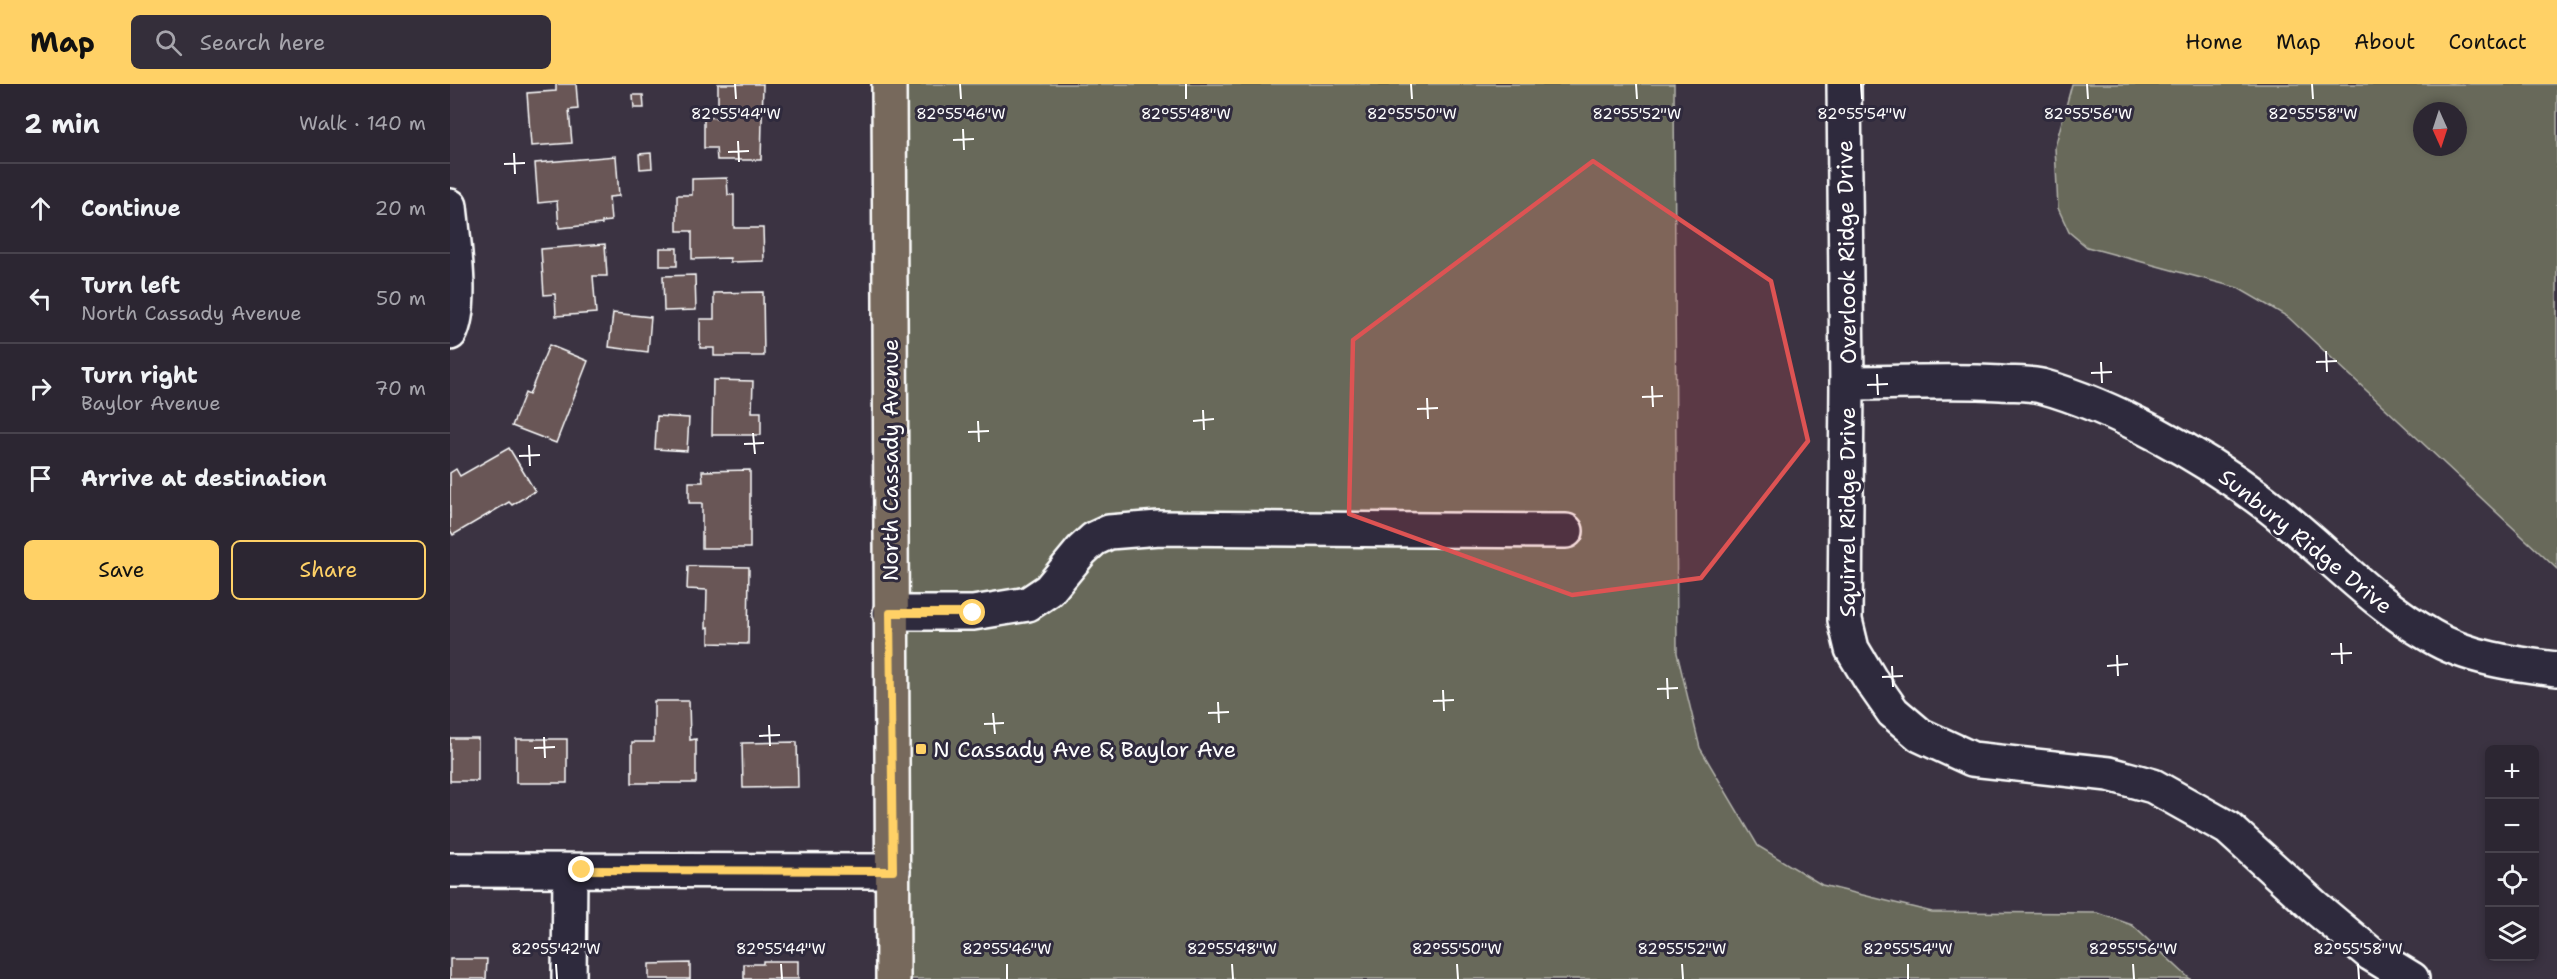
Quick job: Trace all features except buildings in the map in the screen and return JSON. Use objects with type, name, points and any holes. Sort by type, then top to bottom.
[{"type":"main road","name":"North Cassady Avenue","points":[[889,84],[893,979]]},
{"type":"street","name":"Overlook Ridge Drive","points":[[1844,84],[1847,383]]},
{"type":"street","points":[[450,206],[456,273],[455,323],[450,333]]},
{"type":"street","name":"Sunbury Ridge Drive","points":[[1847,383],[1977,382],[2039,386],[2086,401],[2148,431],[2215,468],[2263,501],[2390,609],[2432,637],[2472,653],[2523,665],[2557,669]]},
{"type":"street","name":"Squirrel Ridge Drive","points":[[1847,383],[1845,620],[1852,649],[1893,712],[1920,735],[1972,759],[2089,771],[2153,786],[2228,828],[2371,954],[2412,979]]},
{"type":"street","points":[[890,613],[973,613],[1028,604],[1049,590],[1094,539],[1109,532],[1159,528],[1566,531]]},
{"type":"street","points":[[450,870],[893,871]]},
{"type":"street","points":[[569,979],[570,871]]},
{"type":"highlighted area","points":[[1593,161],[1771,281],[1808,441],[1701,578],[1572,595],[1349,514],[1353,340]]},
{"type":"green space","points":[[906,84],[1674,84],[1677,653],[1700,748],[1758,846],[1822,885],[1932,912],[2098,913],[2132,925],[2190,979],[906,979]]},
{"type":"green space","points":[[2072,84],[2557,84],[2557,569],[2288,317],[2238,288],[2087,247],[2069,232],[2058,208],[2055,147]]},
{"type":"place","name":"N Cassady Ave & Baylor Ave","points":[[921,749]]},
{"type":"route","points":[[582,870],[893,871],[890,613],[973,613]]}]
